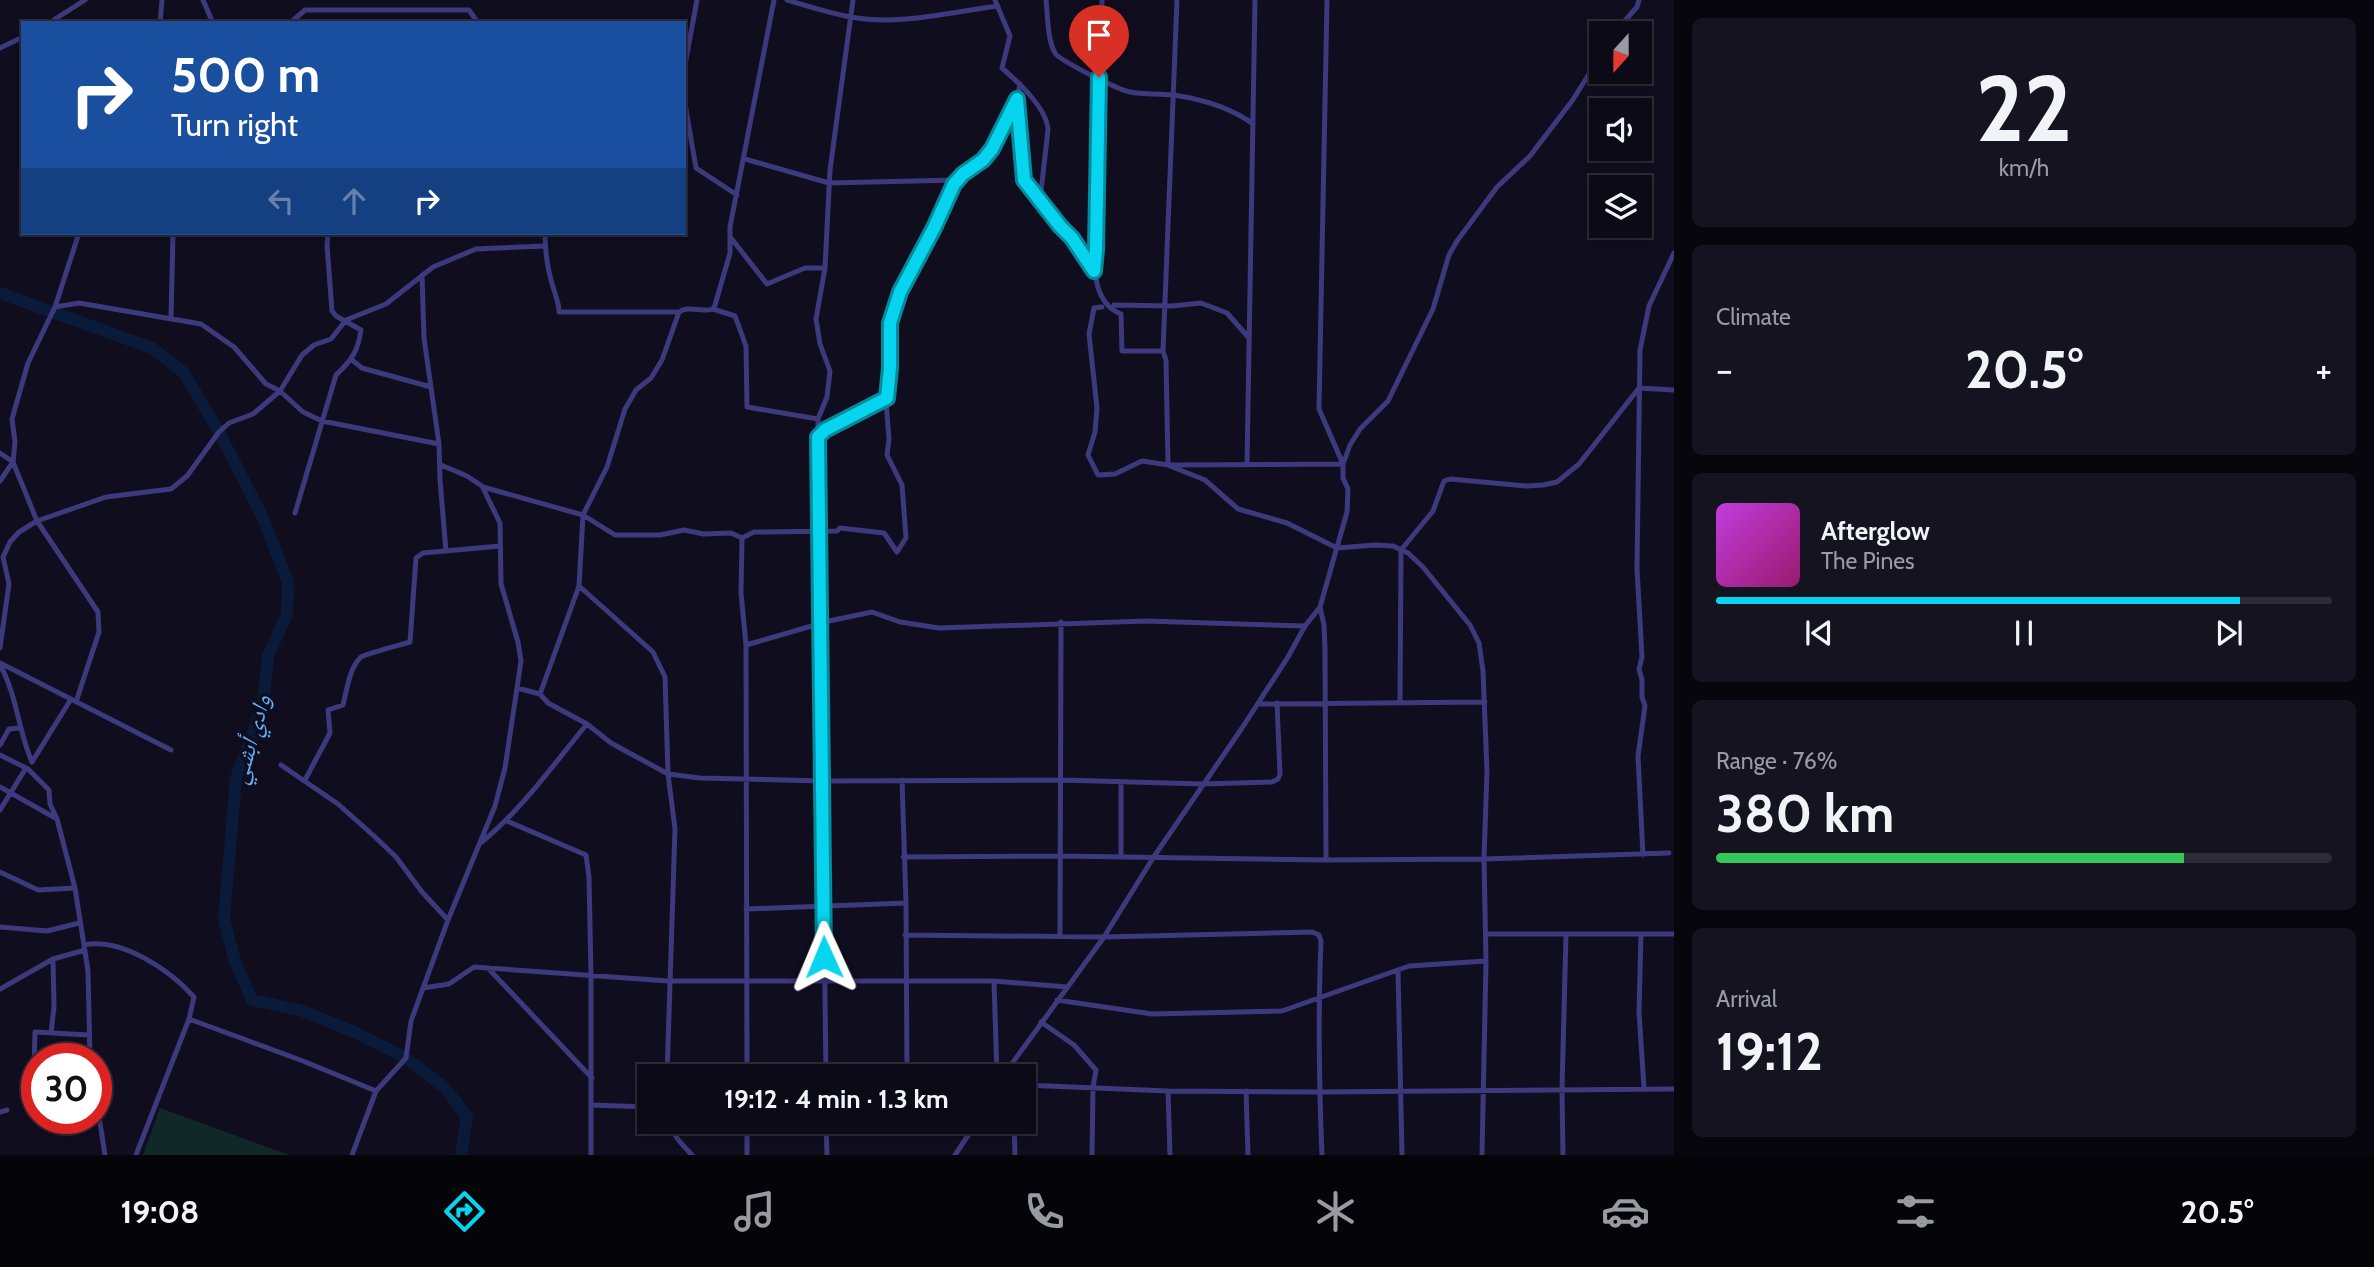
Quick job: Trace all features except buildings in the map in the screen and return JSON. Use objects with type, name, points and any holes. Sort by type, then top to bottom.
[{"type":"street","points":[[52,21],[85,0]]},
{"type":"street","points":[[160,21],[162,0]]},
{"type":"street","points":[[203,0],[212,21]]},
{"type":"street","points":[[351,0],[351,8]]},
{"type":"street","points":[[686,59],[697,0]]},
{"type":"street","points":[[713,309],[730,253],[737,195],[774,0]]},
{"type":"street","points":[[787,0],[851,18],[905,18],[997,3],[1010,36],[1002,68],[1020,84],[1047,118],[1040,200]]},
{"type":"street","points":[[826,1064],[818,419],[827,397],[830,371],[820,344],[816,320],[825,268],[829,183],[853,0]]},
{"type":"street","points":[[1046,0],[1055,54],[1065,63],[1128,92],[1173,95],[1237,112],[1252,124]]},
{"type":"street","points":[[1094,271],[1102,0]]},
{"type":"street","points":[[1168,466],[1166,360],[1163,351],[1177,0]]},
{"type":"street","points":[[1247,465],[1255,0]]},
{"type":"street","points":[[1327,0],[1319,410],[1343,464]]},
{"type":"street","points":[[1625,21],[1637,7],[1639,0]]},
{"type":"street","points":[[292,21],[305,10],[351,8],[469,10],[477,21]]},
{"type":"street","points":[[0,48],[21,38]]},
{"type":"street","points":[[1011,1064],[1104,937],[1153,858],[1258,704],[1305,625],[1320,607],[1349,498],[1343,478],[1343,464],[1350,445],[1360,429],[1388,401],[1433,309],[1449,256],[1457,241],[1497,187],[1530,156],[1589,74]]},
{"type":"street","points":[[1020,84],[1017,99],[1022,176],[1072,238],[1094,271],[1104,300],[1121,314],[1122,351],[1163,351]]},
{"type":"street","points":[[742,538],[754,532],[864,529],[884,533],[897,552],[906,538],[902,485],[887,455],[887,398],[893,310],[956,180],[983,160],[992,149],[1017,99]]},
{"type":"street","points":[[686,110],[696,168],[737,195]]},
{"type":"street","points":[[745,159],[829,183],[956,180]]},
{"type":"street","points":[[0,810],[74,701],[99,632],[98,612],[37,521],[13,462],[15,442],[12,419],[28,363],[55,307],[78,235]]},
{"type":"street","points":[[171,318],[173,235]]},
{"type":"street","points":[[295,513],[336,375],[352,360],[358,349],[361,330],[332,311],[328,235]]},
{"type":"street","points":[[545,235],[559,312],[679,312],[683,309],[713,309],[736,316],[746,346],[747,407],[818,419]]},
{"type":"street","points":[[730,237],[767,284],[805,268],[825,268]]},
{"type":"street","points":[[0,648],[9,584],[2,556],[19,531],[37,521],[106,498],[172,489],[187,475],[205,449],[229,423],[253,414],[280,391],[302,355],[314,345],[331,339],[346,320],[386,304],[433,267],[476,249],[545,246]]},
{"type":"street","points":[[1643,855],[1638,756],[1645,706],[1639,669],[1643,657],[1637,569],[1640,350],[1649,306],[1674,253]]},
{"type":"street","points":[[422,275],[425,338],[439,444],[446,551]]},
{"type":"street","points":[[55,307],[79,303],[201,324],[234,347],[266,384],[280,391],[303,412],[322,421],[439,444]]},
{"type":"street","points":[[1115,304],[1165,306],[1200,303],[1227,313],[1249,338]]},
{"type":"street","points":[[1102,307],[1094,308],[1089,334],[1097,408],[1095,432],[1088,455],[1098,475],[1115,474],[1142,461],[1168,466],[1205,480],[1238,509],[1287,523],[1337,548],[1375,545],[1401,550],[1423,567],[1470,625],[1479,643],[1485,702],[1487,771],[1482,1155]]},
{"type":"street","points":[[540,694],[579,586],[583,515],[607,467],[625,409],[636,390],[651,378],[662,360],[679,312]]},
{"type":"street","points":[[352,360],[362,368],[431,387]]},
{"type":"street","points":[[1639,388],[1674,390]]},
{"type":"street","points":[[1400,702],[1401,550],[1433,511],[1444,481],[1526,485],[1557,482],[1579,464],[1639,388]]},
{"type":"street","points":[[818,437],[825,430],[887,398]]},
{"type":"street","points":[[0,453],[13,462]]},
{"type":"street","points":[[0,481],[13,462]]},
{"type":"street","points":[[1168,466],[1343,464]]},
{"type":"street","points":[[441,465],[482,486],[583,515],[615,535],[660,535],[684,530],[704,534],[731,533],[742,538]]},
{"type":"street","points":[[352,1155],[376,1091],[406,1058],[411,1021],[448,920],[495,806],[505,768],[520,661],[518,642],[501,584],[500,523],[482,486]]},
{"type":"street","points":[[742,538],[741,593],[747,645],[747,1064]]},
{"type":"street","points":[[305,780],[330,733],[328,710],[343,705],[348,682],[358,661],[363,656],[410,642],[416,558],[423,553],[500,546]]},
{"type":"street","points":[[579,586],[653,652],[666,677],[668,774],[675,829],[667,1064]]},
{"type":"street","points":[[1320,607],[1324,625],[1326,860]]},
{"type":"street","points":[[747,645],[872,612],[900,622],[939,628],[1146,621],[1305,625]]},
{"type":"street","points":[[1060,935],[1061,622]]},
{"type":"street","points":[[0,664],[171,750]]},
{"type":"street","points":[[0,664],[10,683],[20,728],[32,762]]},
{"type":"street","points":[[517,688],[540,694],[548,703],[587,724],[611,743],[668,774],[700,778],[823,781],[1061,780],[1203,784],[1272,782],[1278,779],[1280,774],[1277,703]]},
{"type":"street","points":[[1258,704],[1485,702]]},
{"type":"street","points":[[481,843],[507,821],[552,770],[587,724]]},
{"type":"street","points":[[0,745],[9,729],[20,728]]},
{"type":"street","points":[[0,755],[27,769],[50,790],[50,804],[57,819],[75,888],[89,985],[89,1043]]},
{"type":"street","points":[[281,765],[338,804],[396,857],[422,892],[448,920]]},
{"type":"street","points":[[902,780],[907,1064]]},
{"type":"street","points":[[1121,782],[1121,857]]},
{"type":"street","points":[[0,787],[57,819]]},
{"type":"street","points":[[507,821],[586,855],[591,976],[591,1155]]},
{"type":"street","points":[[903,857],[1061,856],[1326,860],[1484,859],[1669,853]]},
{"type":"street","points":[[0,872],[38,890],[75,888]]},
{"type":"street","points":[[746,909],[906,903]]},
{"type":"street","points":[[0,927],[47,930],[79,923]]},
{"type":"street","points":[[905,935],[1104,937],[1312,932],[1320,935],[1322,1155]]},
{"type":"street","points":[[1486,934],[1674,934]]},
{"type":"street","points":[[1563,1155],[1566,934]]},
{"type":"street","points":[[1641,934],[1639,1012],[1644,1088]]},
{"type":"street","points":[[0,989],[53,959],[84,948],[111,944],[138,954],[194,997],[189,1019],[136,1155]]},
{"type":"street","points":[[51,1033],[54,1007],[53,959]]},
{"type":"street","points":[[1057,1000],[1152,1014],[1282,1011],[1398,970],[1419,965],[1486,961]]},
{"type":"street","points":[[423,988],[449,984],[474,967],[668,981],[994,981],[1066,987]]},
{"type":"street","points":[[487,967],[592,1078]]},
{"type":"street","points":[[1398,970],[1402,1155]]},
{"type":"street","points":[[994,981],[997,1064]]},
{"type":"street","points":[[189,1019],[376,1091]]},
{"type":"street","points":[[1041,1022],[1060,1034],[1096,1070],[1093,1087],[1092,1155]]},
{"type":"street","points":[[34,1043],[34,1034],[37,1032],[89,1035]]},
{"type":"street","points":[[1036,1085],[1168,1091],[1320,1092],[1674,1089]]},
{"type":"street","points":[[1168,1091],[1170,1155]]},
{"type":"street","points":[[1247,1091],[1248,1155]]},
{"type":"street","points":[[592,1105],[637,1107]]},
{"type":"street","points":[[102,1134],[106,1155]]},
{"type":"street","points":[[674,1134],[692,1155]]},
{"type":"street","points":[[747,1134],[747,1155]]},
{"type":"street","points":[[827,1134],[827,1155]]},
{"type":"street","points":[[956,1155],[969,1134]]},
{"type":"street","points":[[1014,1134],[1014,1155]]},
{"type":"green space","points":[[160,1108],[289,1155],[143,1155]]},
{"type":"waterway","name":"وادي أبشي","points":[[0,293],[152,348],[184,373],[219,432],[263,518],[288,582],[287,614],[268,656],[263,705],[236,778],[224,919],[235,961],[252,1000],[303,1011],[354,1032],[406,1058],[445,1088],[467,1117],[461,1155]]},
{"type":"route","points":[[824,957],[818,437],[825,430],[887,398],[890,323],[900,292],[956,180],[983,160],[992,149],[1017,99],[1022,176],[1072,238],[1094,271],[1099,77]]}]
